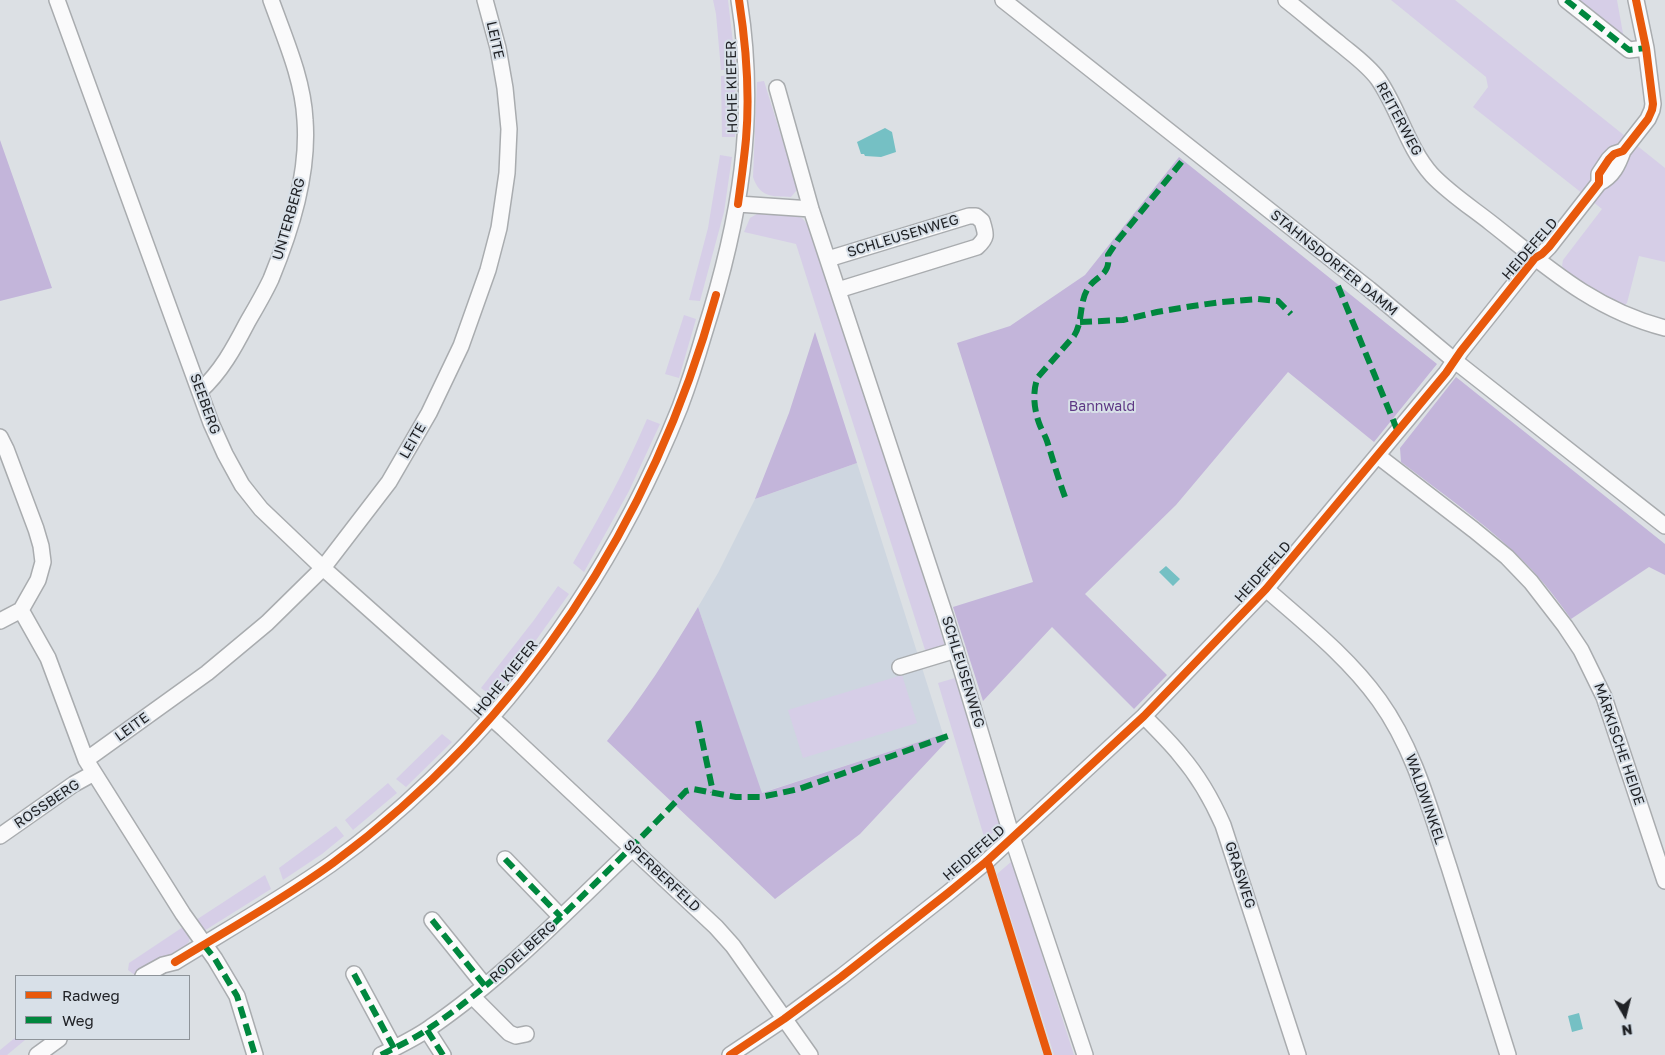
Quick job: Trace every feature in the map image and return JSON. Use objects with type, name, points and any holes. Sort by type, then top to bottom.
[{"type":"street","name":"SEEBERG","points":[[57,0],[218,439],[242,485],[261,509],[323,568],[491,718]]},
{"type":"street","name":"UNTERBERG","points":[[200,391],[228,360],[270,280],[291,223],[303,173],[305,121],[301,88],[271,0]]},
{"type":"street","name":"LEITE","points":[[90,767],[267,623],[323,568],[389,482],[429,413],[461,346],[488,270],[498,228],[507,173],[509,129],[498,48],[485,0]]},
{"type":"street","name":"HOHE KIEFER","points":[[145,975],[163,965],[175,962],[280,898],[332,863],[391,816],[426,785],[491,718],[546,650],[573,612],[621,532],[645,486],[674,421],[695,363],[730,245],[738,204],[746,138],[748,100],[743,26],[739,0]]},
{"type":"street","name":"STAHNSDORFER DAMM","points":[[1003,0],[1665,526]]},
{"type":"street","name":"REITERWEG","points":[[1286,0],[1377,77],[1394,106],[1412,147],[1433,176],[1572,286],[1622,314],[1665,328]]},
{"type":"street","points":[[1566,0],[1629,50],[1646,48]]},
{"type":"street","name":"HEIDEFELD","points":[[730,1055],[784,1019],[882,946],[980,866],[1144,716],[1266,589],[1378,456],[1535,258],[1549,247],[1599,183],[1599,174],[1609,159],[1614,154],[1623,151],[1652,110],[1659,93],[1646,48],[1636,0]]},
{"type":"street","points":[[738,204],[811,209],[777,88]]},
{"type":"street","name":"SCHLEUSENWEG","points":[[811,209],[956,650],[1012,837],[1085,1055]]},
{"type":"street","name":"SCHLEUSENWEG","points":[[828,259],[969,216],[976,216],[982,220],[986,234],[984,241],[977,247],[838,290]]},
{"type":"street","points":[[0,437],[41,546],[42,562],[38,580],[21,610],[0,621]]},
{"type":"street","name":"MÄRKISCHE HEIDE","points":[[1378,456],[1506,557],[1532,582],[1565,626],[1581,650],[1604,696],[1665,881]]},
{"type":"street","name":"WALDWINKEL","points":[[1266,589],[1344,658],[1380,702],[1405,742],[1425,791],[1508,1055]]},
{"type":"street","points":[[21,610],[68,695],[90,767],[237,996],[255,1055]]},
{"type":"street","points":[[900,667],[956,650]]},
{"type":"street","name":"GRASWEG","points":[[1144,716],[1181,756],[1200,782],[1213,803],[1223,825],[1298,1055]]},
{"type":"street","name":"SPERBERFELD","points":[[491,718],[716,927],[728,940],[810,1055]]},
{"type":"street","name":"ROSSBERG","points":[[0,836],[74,784],[90,767]]},
{"type":"street","name":"RODELBERG","points":[[354,974],[388,1052],[427,1030],[479,991],[561,917],[633,848]]},
{"type":"street","name":"RODELBERG","points":[[505,859],[561,917]]},
{"type":"street","name":"RODELBERG","points":[[432,920],[479,991]]},
{"type":"street","name":"HOHE KIEFER","points":[[163,975],[168,972],[175,962]]},
{"type":"street","points":[[479,991],[509,1033],[516,1036],[526,1034]]},
{"type":"street","points":[[427,1030],[443,1055]]},
{"type":"street","points":[[37,1055],[58,1040]]},
{"type":"shaded area","points":[[713,0],[728,0],[736,69],[721,70]]},
{"type":"shaded area","points":[[1391,0],[1455,0],[1665,168],[1665,262],[1639,256],[1627,303],[1624,306],[1582,284],[1562,266],[1563,260],[1602,209],[1473,107],[1488,87],[1486,77]]},
{"type":"shaded area","points":[[1575,0],[1617,0],[1624,39]]},
{"type":"shaded area","points":[[735,75],[735,137],[722,137],[721,76]]},
{"type":"shaded area","points":[[764,81],[797,187],[791,197],[772,196],[763,192],[759,189],[753,177],[757,82]]},
{"type":"shaded area","points":[[720,155],[732,157],[724,212],[700,301],[689,300],[708,228]]},
{"type":"shaded area","points":[[757,214],[796,215],[803,219],[815,235],[945,646],[926,653],[796,244],[744,232],[750,218]]},
{"type":"shaded area","points":[[684,315],[696,319],[679,378],[665,374]]},
{"type":"shaded area","points":[[647,419],[660,424],[629,491],[584,572],[573,563],[612,492]]},
{"type":"shaded area","points":[[857,463],[943,734],[761,793],[698,607],[718,573],[755,499]]},
{"type":"shaded area","points":[[558,586],[569,594],[493,697],[481,688]]},
{"type":"shaded area","points":[[902,675],[917,723],[803,758],[788,710]]},
{"type":"shaded area","points":[[955,678],[1000,826],[985,840],[938,683]]},
{"type":"shaded area","points":[[442,734],[452,742],[406,787],[396,779]]},
{"type":"shaded area","points":[[388,783],[397,793],[353,830],[345,820]]},
{"type":"shaded area","points":[[336,826],[344,836],[322,854],[283,880],[279,868]]},
{"type":"shaded area","points":[[1012,861],[1074,1055],[1054,1055],[997,874]]},
{"type":"shaded area","points":[[265,875],[271,889],[204,931],[196,920]]},
{"type":"shaded area","points":[[183,927],[190,937],[189,942],[185,946],[138,975],[128,970],[129,963]]},
{"type":"shaded area","points":[[15,1038],[15,1040],[25,1040],[7,1055],[0,1055],[0,1050]]},
{"type":"green space","points":[[0,140],[52,288],[0,301]]},
{"type":"green space","name":"Bannwald","points":[[1179,157],[1437,364],[1374,442],[1288,372],[1176,505],[1085,594],[1167,675],[1134,709],[1052,627],[983,701],[953,607],[1033,582],[957,343],[1010,326],[1085,275]]},
{"type":"green space","points":[[815,332],[857,463],[755,499],[789,413]]},
{"type":"green space","points":[[1456,377],[1665,544],[1665,575],[1649,567],[1571,619],[1544,584],[1514,552],[1473,517],[1401,462],[1400,448]]},
{"type":"green space","points":[[698,607],[762,793],[943,734],[946,742],[860,834],[775,899],[607,741],[655,676]]},
{"type":"water","points":[[885,128],[892,132],[896,152],[881,157],[861,154],[857,142]]},
{"type":"water","points":[[1166,566],[1180,579],[1173,586],[1159,572]]},
{"type":"water","points":[[1579,1013],[1583,1029],[1572,1032],[1568,1016]]},
{"type":"marked path","points":[[1566,0],[1629,50],[1646,48]]},
{"type":"marked path","points":[[1065,497],[1036,412],[1034,400],[1036,382],[1038,377],[1077,331],[1087,290],[1105,272],[1108,255],[1184,159]]},
{"type":"marked path","points":[[1338,286],[1398,432]]},
{"type":"marked path","points":[[1080,322],[1123,320],[1193,306],[1258,299],[1278,301],[1291,314]]},
{"type":"marked path","points":[[698,721],[713,792]]},
{"type":"marked path","points":[[381,1055],[425,1031],[467,1001],[501,973],[641,838],[686,791],[693,789],[736,797],[761,797],[799,789],[948,736]]},
{"type":"marked path","points":[[505,859],[561,917]]},
{"type":"marked path","points":[[432,920],[485,986]]},
{"type":"marked path","points":[[204,945],[215,959],[237,996],[255,1055]]},
{"type":"marked path","points":[[354,974],[394,1048]]},
{"type":"marked path","points":[[427,1030],[443,1055]]},
{"type":"cycle path","points":[[738,204],[748,104],[744,34],[739,0]]},
{"type":"cycle path","points":[[730,1055],[784,1019],[841,977],[987,861],[1144,716],[1266,589],[1446,373],[1461,351],[1535,258],[1549,247],[1599,183],[1599,174],[1609,159],[1614,154],[1623,151],[1648,119],[1653,104],[1646,48],[1636,0]]},
{"type":"cycle path","points":[[175,962],[275,902],[333,863],[401,807],[464,747],[521,681],[572,612],[617,538],[656,460],[689,379],[716,295]]},
{"type":"cycle path","points":[[987,861],[1048,1055]]}]
